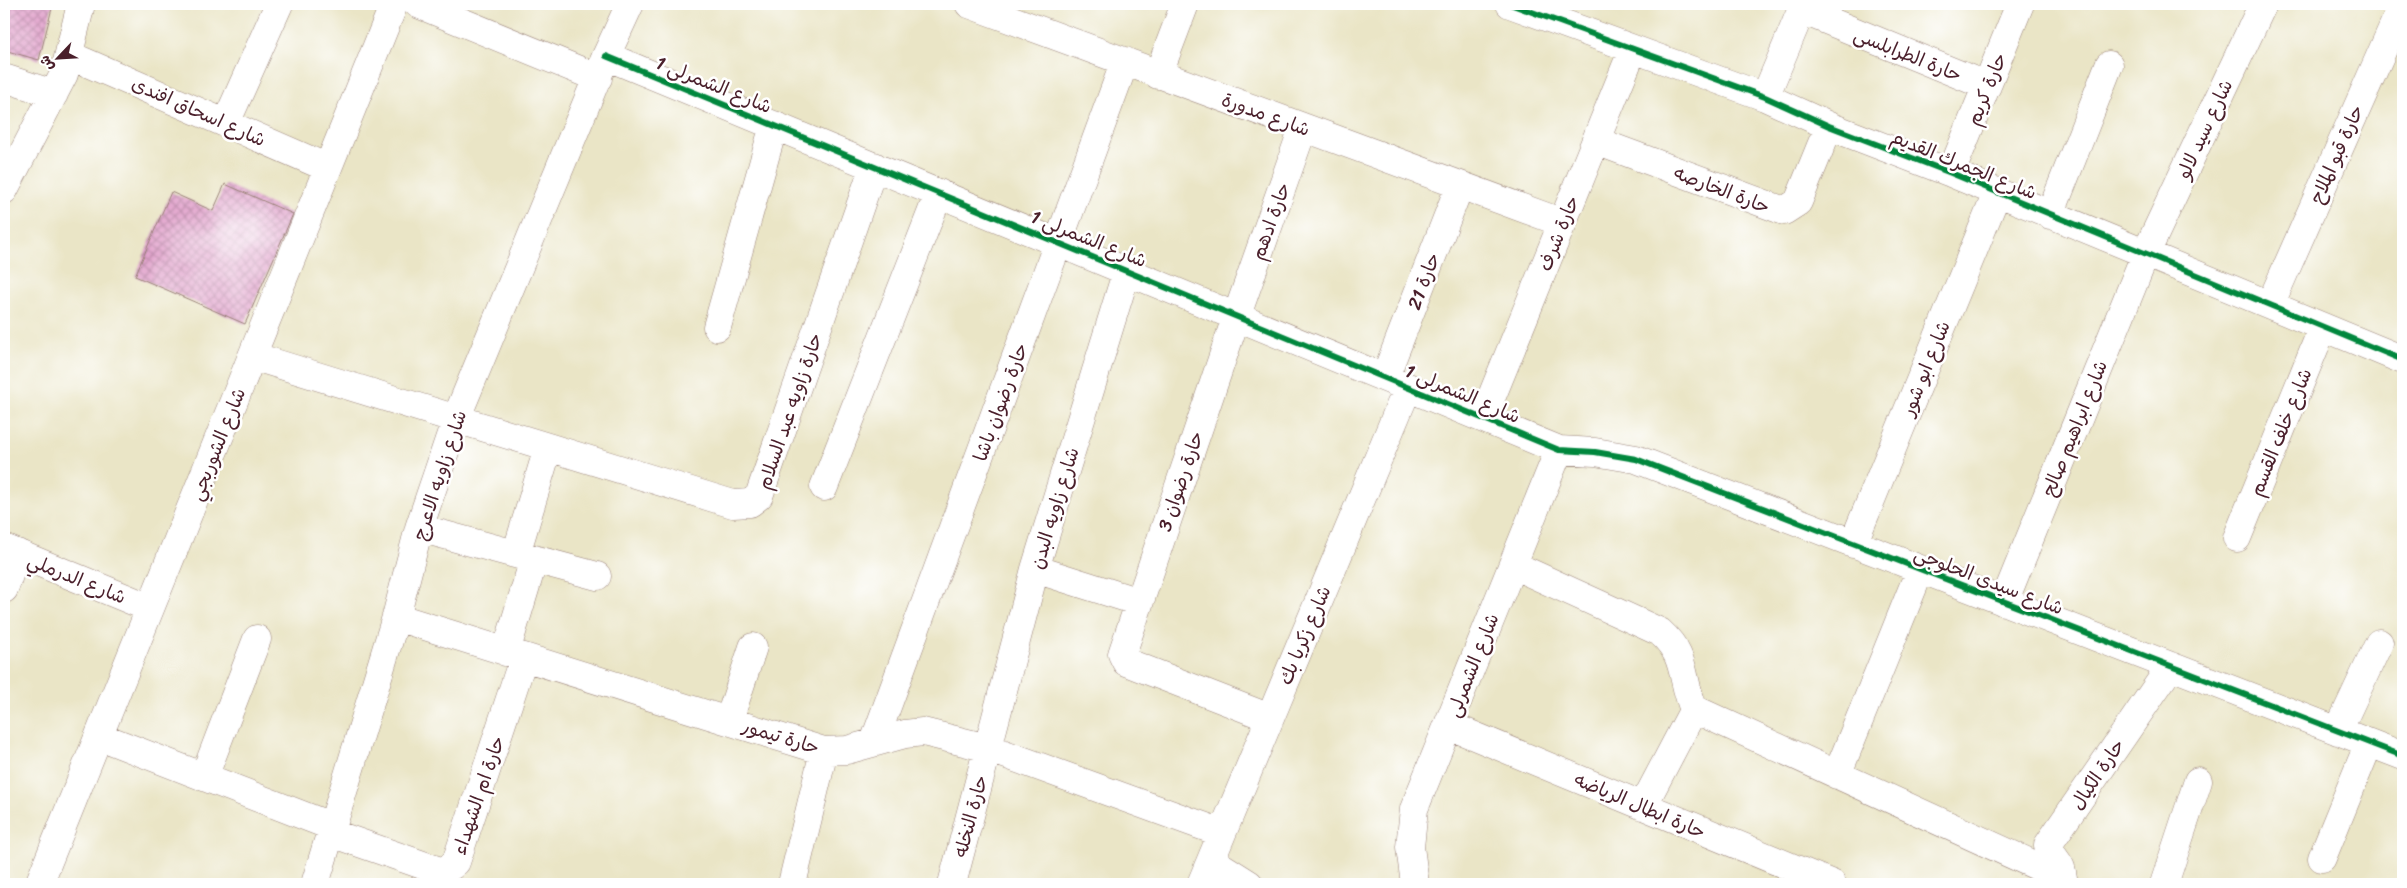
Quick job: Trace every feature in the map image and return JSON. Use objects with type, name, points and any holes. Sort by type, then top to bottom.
[{"type":"street","points":[[4,190],[64,74],[81,4]]},
{"type":"street","points":[[226,123],[279,4]]},
{"type":"street","name":"شارع الشوربجي","points":[[39,884],[394,4]]},
{"type":"street","name":"شارع الشمرلى 1","points":[[418,4],[774,125],[1237,315],[1559,450]]},
{"type":"street","name":"شارع زاويه الاعرج","points":[[315,884],[396,617],[420,528],[456,419],[630,4]]},
{"type":"street","name":"شارع مدورة","points":[[969,4],[1563,223]]},
{"type":"street","points":[[1158,75],[1185,4]]},
{"type":"street","name":"حارة كريم","points":[[1951,173],[2020,4]]},
{"type":"street","name":"شارع سيد لالو","points":[[2145,254],[2263,4]]},
{"type":"street","name":"حارة قبو الملاح","points":[[2270,305],[2398,30],[2403,4]]},
{"type":"street","name":"شارع الجمرك القديم","points":[[1523,6],[1633,49],[1765,97],[1830,126],[1951,173],[2050,216],[2403,360]]},
{"type":"street","points":[[1765,97],[1803,7]]},
{"type":"street","name":"حارة الطرابلسى","points":[[1803,7],[1987,86]]},
{"type":"street","name":"حارة شرف","points":[[1483,418],[1633,49]]},
{"type":"street","name":"شارع اسحاق افندى","points":[[69,55],[328,168]]},
{"type":"street","name":"حارة رضوان باشا","points":[[874,742],[1125,62]]},
{"type":"street","points":[[2050,216],[2109,65]]},
{"type":"street","points":[[4,78],[54,94]]},
{"type":"street","points":[[717,327],[774,125]]},
{"type":"street","name":"حارة الخارصه","points":[[1596,141],[1784,211],[1798,202],[1830,126]]},
{"type":"street","name":"حارة ادهم","points":[[1237,315],[1303,128]]},
{"type":"street","name":"حارة زاويه عبد السلام","points":[[252,356],[733,504],[745,505],[755,501],[759,496],[874,166]]},
{"type":"street","name":"حارة 21","points":[[1397,382],[1460,185]]},
{"type":"street","name":"شارع ابو شور","points":[[1853,544],[1996,192]]},
{"type":"street","points":[[824,488],[939,193]]},
{"type":"street","name":"شارع ابراهيم صالح","points":[[2004,602],[2145,254]]},
{"type":"street","name":"شارع زاويه البدن","points":[[988,748],[1035,569],[1127,270]]},
{"type":"street","name":"حارة رضوان 3","points":[[1237,315],[1122,654],[1126,662],[1270,718]]},
{"type":"street","name":"شارع خلف القسم","points":[[2237,538],[2323,327]]},
{"type":"street","name":"شارع زكريا بك","points":[[1206,872],[1270,718],[1397,382]]},
{"type":"street","points":[[514,655],[525,556],[548,448]]},
{"type":"street","name":"شارع سيدى الحلوجى","points":[[1559,450],[1596,452],[1636,459],[2403,756]]},
{"type":"street","name":"شارع الشمرلى","points":[[1419,883],[1410,848],[1414,809],[1559,450]]},
{"type":"street","points":[[420,528],[597,576]]},
{"type":"street","points":[[4,589],[10,551]]},
{"type":"street","name":"شارع الدرملي","points":[[10,551],[150,608]]},
{"type":"street","points":[[1512,565],[1660,632],[1673,644],[1681,658],[1689,697],[1694,709],[2062,881]]},
{"type":"street","points":[[1035,569],[1139,602]]},
{"type":"street","points":[[1837,775],[1920,570]]},
{"type":"street","name":"حارة تيمور","points":[[396,617],[824,751],[847,750],[874,742],[923,732],[988,748],[1222,833]]},
{"type":"street","points":[[204,777],[257,639]]},
{"type":"street","points":[[2338,731],[2379,643]]},
{"type":"street","points":[[729,720],[753,647]]},
{"type":"street","name":"حارة ام الشهداء","points":[[332,830],[437,870],[452,866],[456,862],[514,655]]},
{"type":"street","name":"حارة الكيال","points":[[2062,881],[2061,865],[2050,853],[2048,845],[2171,666]]},
{"type":"street","points":[[1643,806],[1694,709]]},
{"type":"street","name":"حارة ابطال الرياضه","points":[[1448,725],[1832,884]]},
{"type":"street","points":[[99,736],[332,830]]},
{"type":"street","points":[[2322,858],[2369,743]]},
{"type":"street","name":"حارة النخله","points":[[952,884],[988,748]]},
{"type":"street","points":[[792,884],[824,751]]},
{"type":"street","points":[[2164,884],[2198,781]]},
{"type":"street","points":[[1206,872],[1249,884]]},
{"type":"building","points":[[4,4],[53,4],[39,60],[4,50]]},
{"type":"building","points":[[225,184],[293,214],[245,324],[135,276],[171,192],[213,211]]},
{"type":"cycle path","points":[[1510,4],[1765,97],[1829,126],[1951,173],[2403,360]]},
{"type":"cycle path","points":[[606,56],[1559,450],[1595,452],[1636,459],[2403,756]]}]
